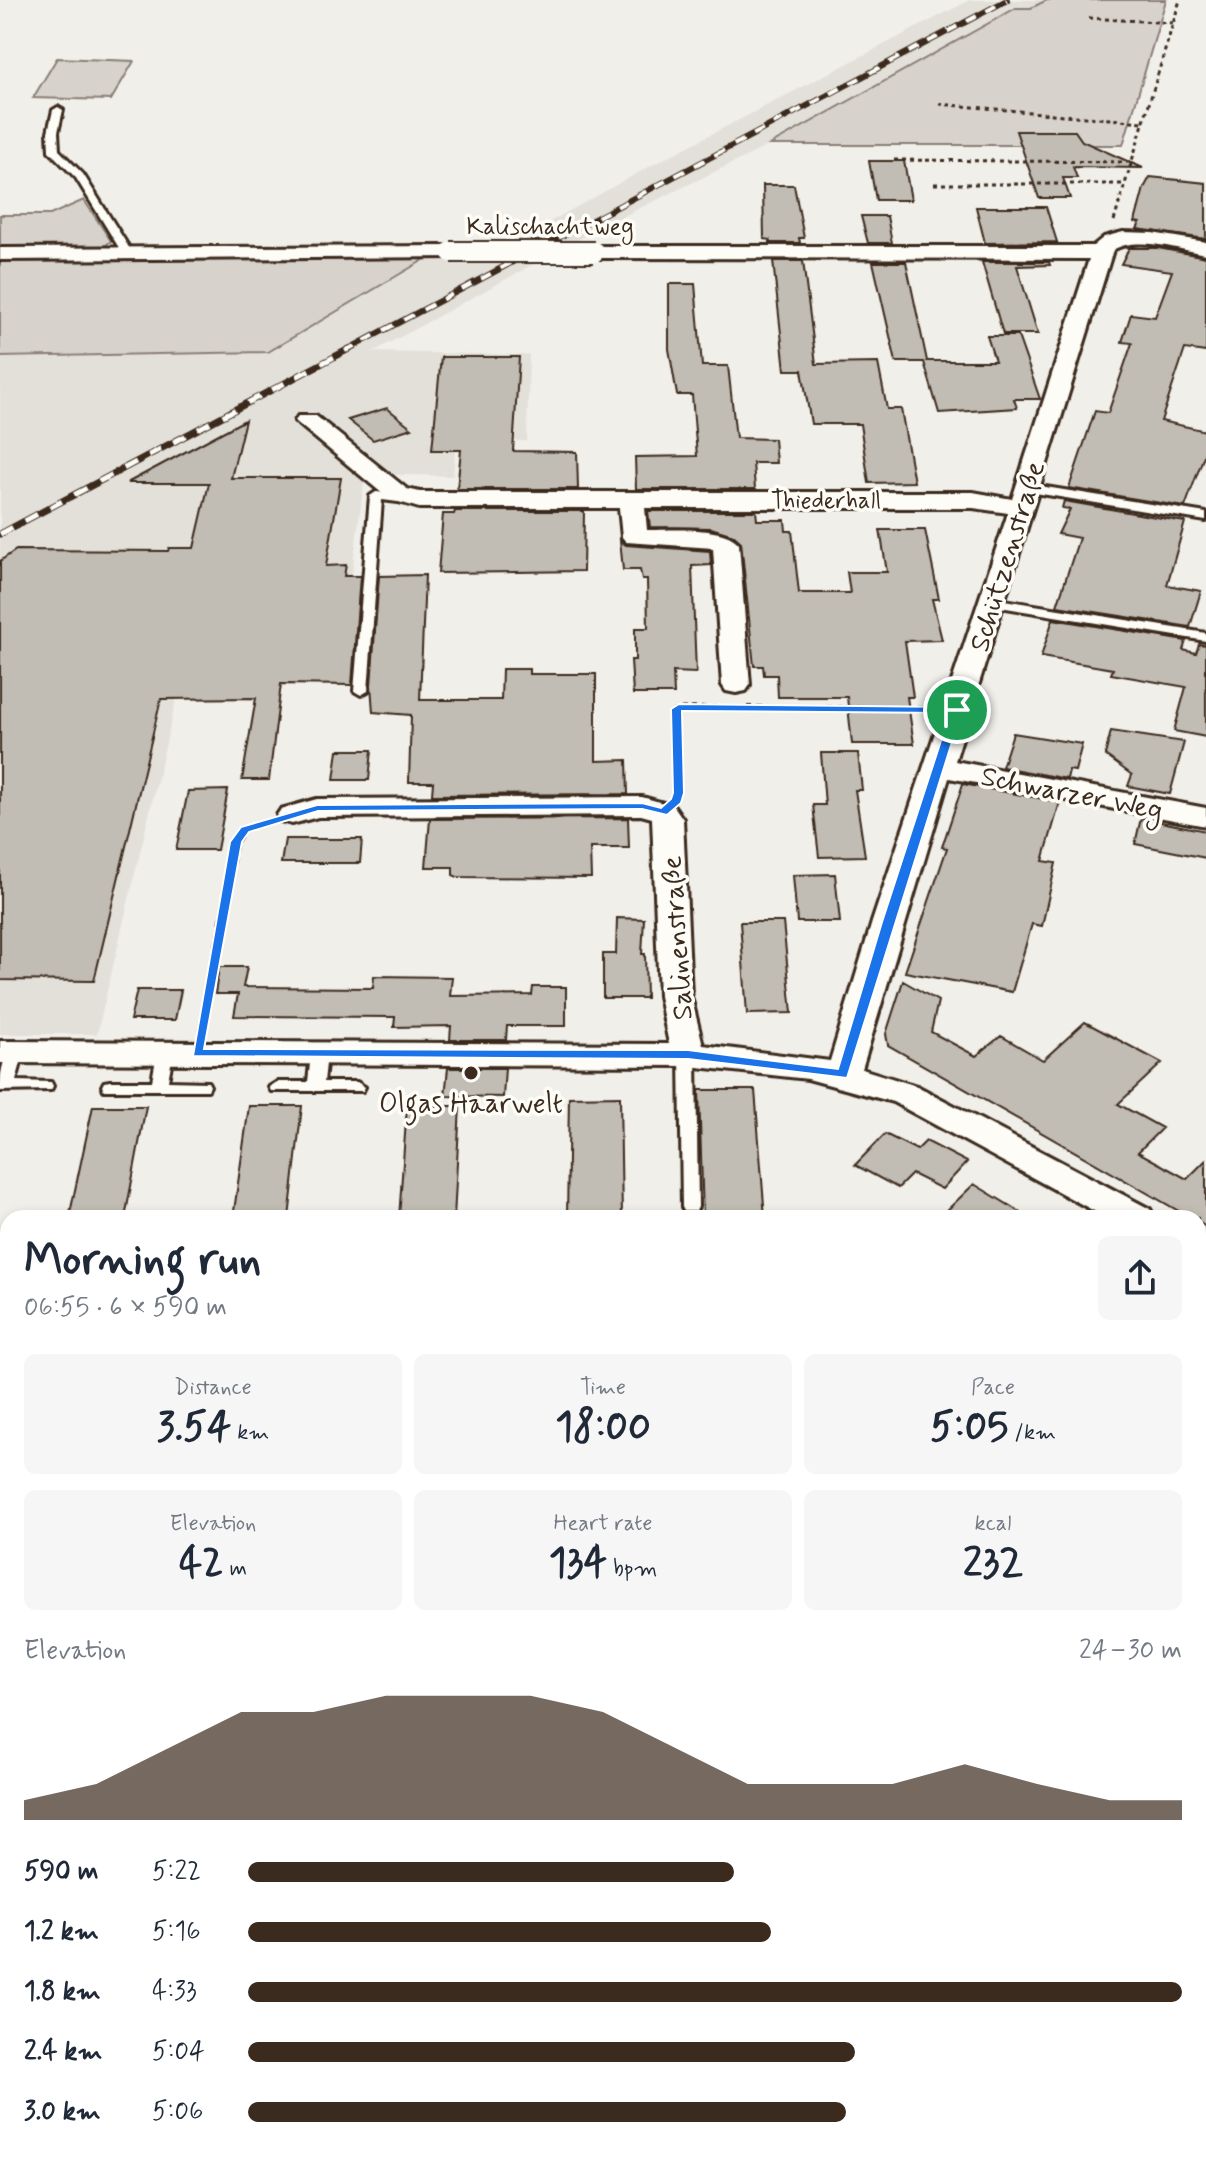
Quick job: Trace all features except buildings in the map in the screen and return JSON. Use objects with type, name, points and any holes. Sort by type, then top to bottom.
[{"type":"street","name":"Kalischachtweg","points":[[0,254],[1063,251],[1110,246],[1206,248]]},
{"type":"street","name":"Schützenstraße","points":[[843,1075],[1024,498],[1110,246]]},
{"type":"street","name":"Thiederhall","points":[[307,421],[398,494],[419,500],[1024,498]]},
{"type":"street","points":[[631,500],[635,537],[713,539],[726,544],[738,700]]},
{"type":"street","name":"Schwarzer Weg","points":[[938,767],[1206,817]]},
{"type":"street","points":[[292,815],[317,808],[460,806],[642,806],[663,812]]},
{"type":"street","name":"Salinenstraße","points":[[663,812],[668,819],[675,996],[688,1055]]},
{"type":"street","points":[[8,1052],[188,1064],[319,1054],[688,1055],[808,1068],[905,1094],[1122,1210]]},
{"type":"lane","points":[[58,110],[53,132],[54,151],[80,176],[128,254]]},
{"type":"lane","points":[[361,691],[376,496],[419,500]]},
{"type":"lane","points":[[1024,498],[1206,517]]},
{"type":"lane","points":[[992,602],[1206,637]]},
{"type":"lane","points":[[8,1052],[3,1086],[45,1086]]},
{"type":"lane","points":[[315,1087],[319,1054]]},
{"type":"lane","points":[[688,1055],[690,1207]]},
{"type":"lane","points":[[110,1086],[159,1086],[188,1064]]},
{"type":"lane","points":[[159,1086],[188,1064]]},
{"type":"lane","points":[[277,1087],[357,1087]]},
{"type":"path","points":[[1110,246],[1131,162],[1180,0]]},
{"type":"path","points":[[1089,18],[1173,23]]},
{"type":"path","points":[[939,104],[1143,122]]},
{"type":"path","points":[[894,160],[1131,162]]},
{"type":"path","points":[[934,184],[1125,184]]},
{"type":"path","points":[[663,812],[677,800],[679,793],[676,709],[738,700],[957,710]]},
{"type":"path","points":[[188,1064],[236,842],[245,829],[292,815]]},
{"type":"shaded area","points":[[970,0],[1047,0],[1031,8],[1016,8],[770,145],[603,226],[373,352],[529,355],[527,441],[456,441],[453,476],[365,474],[345,628],[193,629],[97,1034],[0,1034],[0,358],[268,352],[427,258],[510,244],[652,165]]},
{"type":"shaded area","points":[[1047,0],[1166,0],[1123,145],[770,145],[1016,8],[1031,8]]},
{"type":"shaded area","points":[[57,58],[134,61],[111,100],[33,98]]},
{"type":"shaded area","points":[[84,200],[111,241],[105,246],[0,247],[0,215],[50,215]]},
{"type":"shaded area","points":[[427,258],[268,352],[0,357],[0,261]]},
{"type":"railway","points":[[345,351],[1007,0]]},
{"type":"railway","points":[[0,534],[349,349]]},
{"type":"place","name":"Olgas Haarwelt","points":[[471,1073]]},
{"type":"route","points":[[676,709],[957,710],[888,922],[843,1075],[808,1068],[688,1055],[197,1053],[236,842],[245,829],[317,808],[642,806],[663,812],[677,800],[679,793],[676,709]]}]
